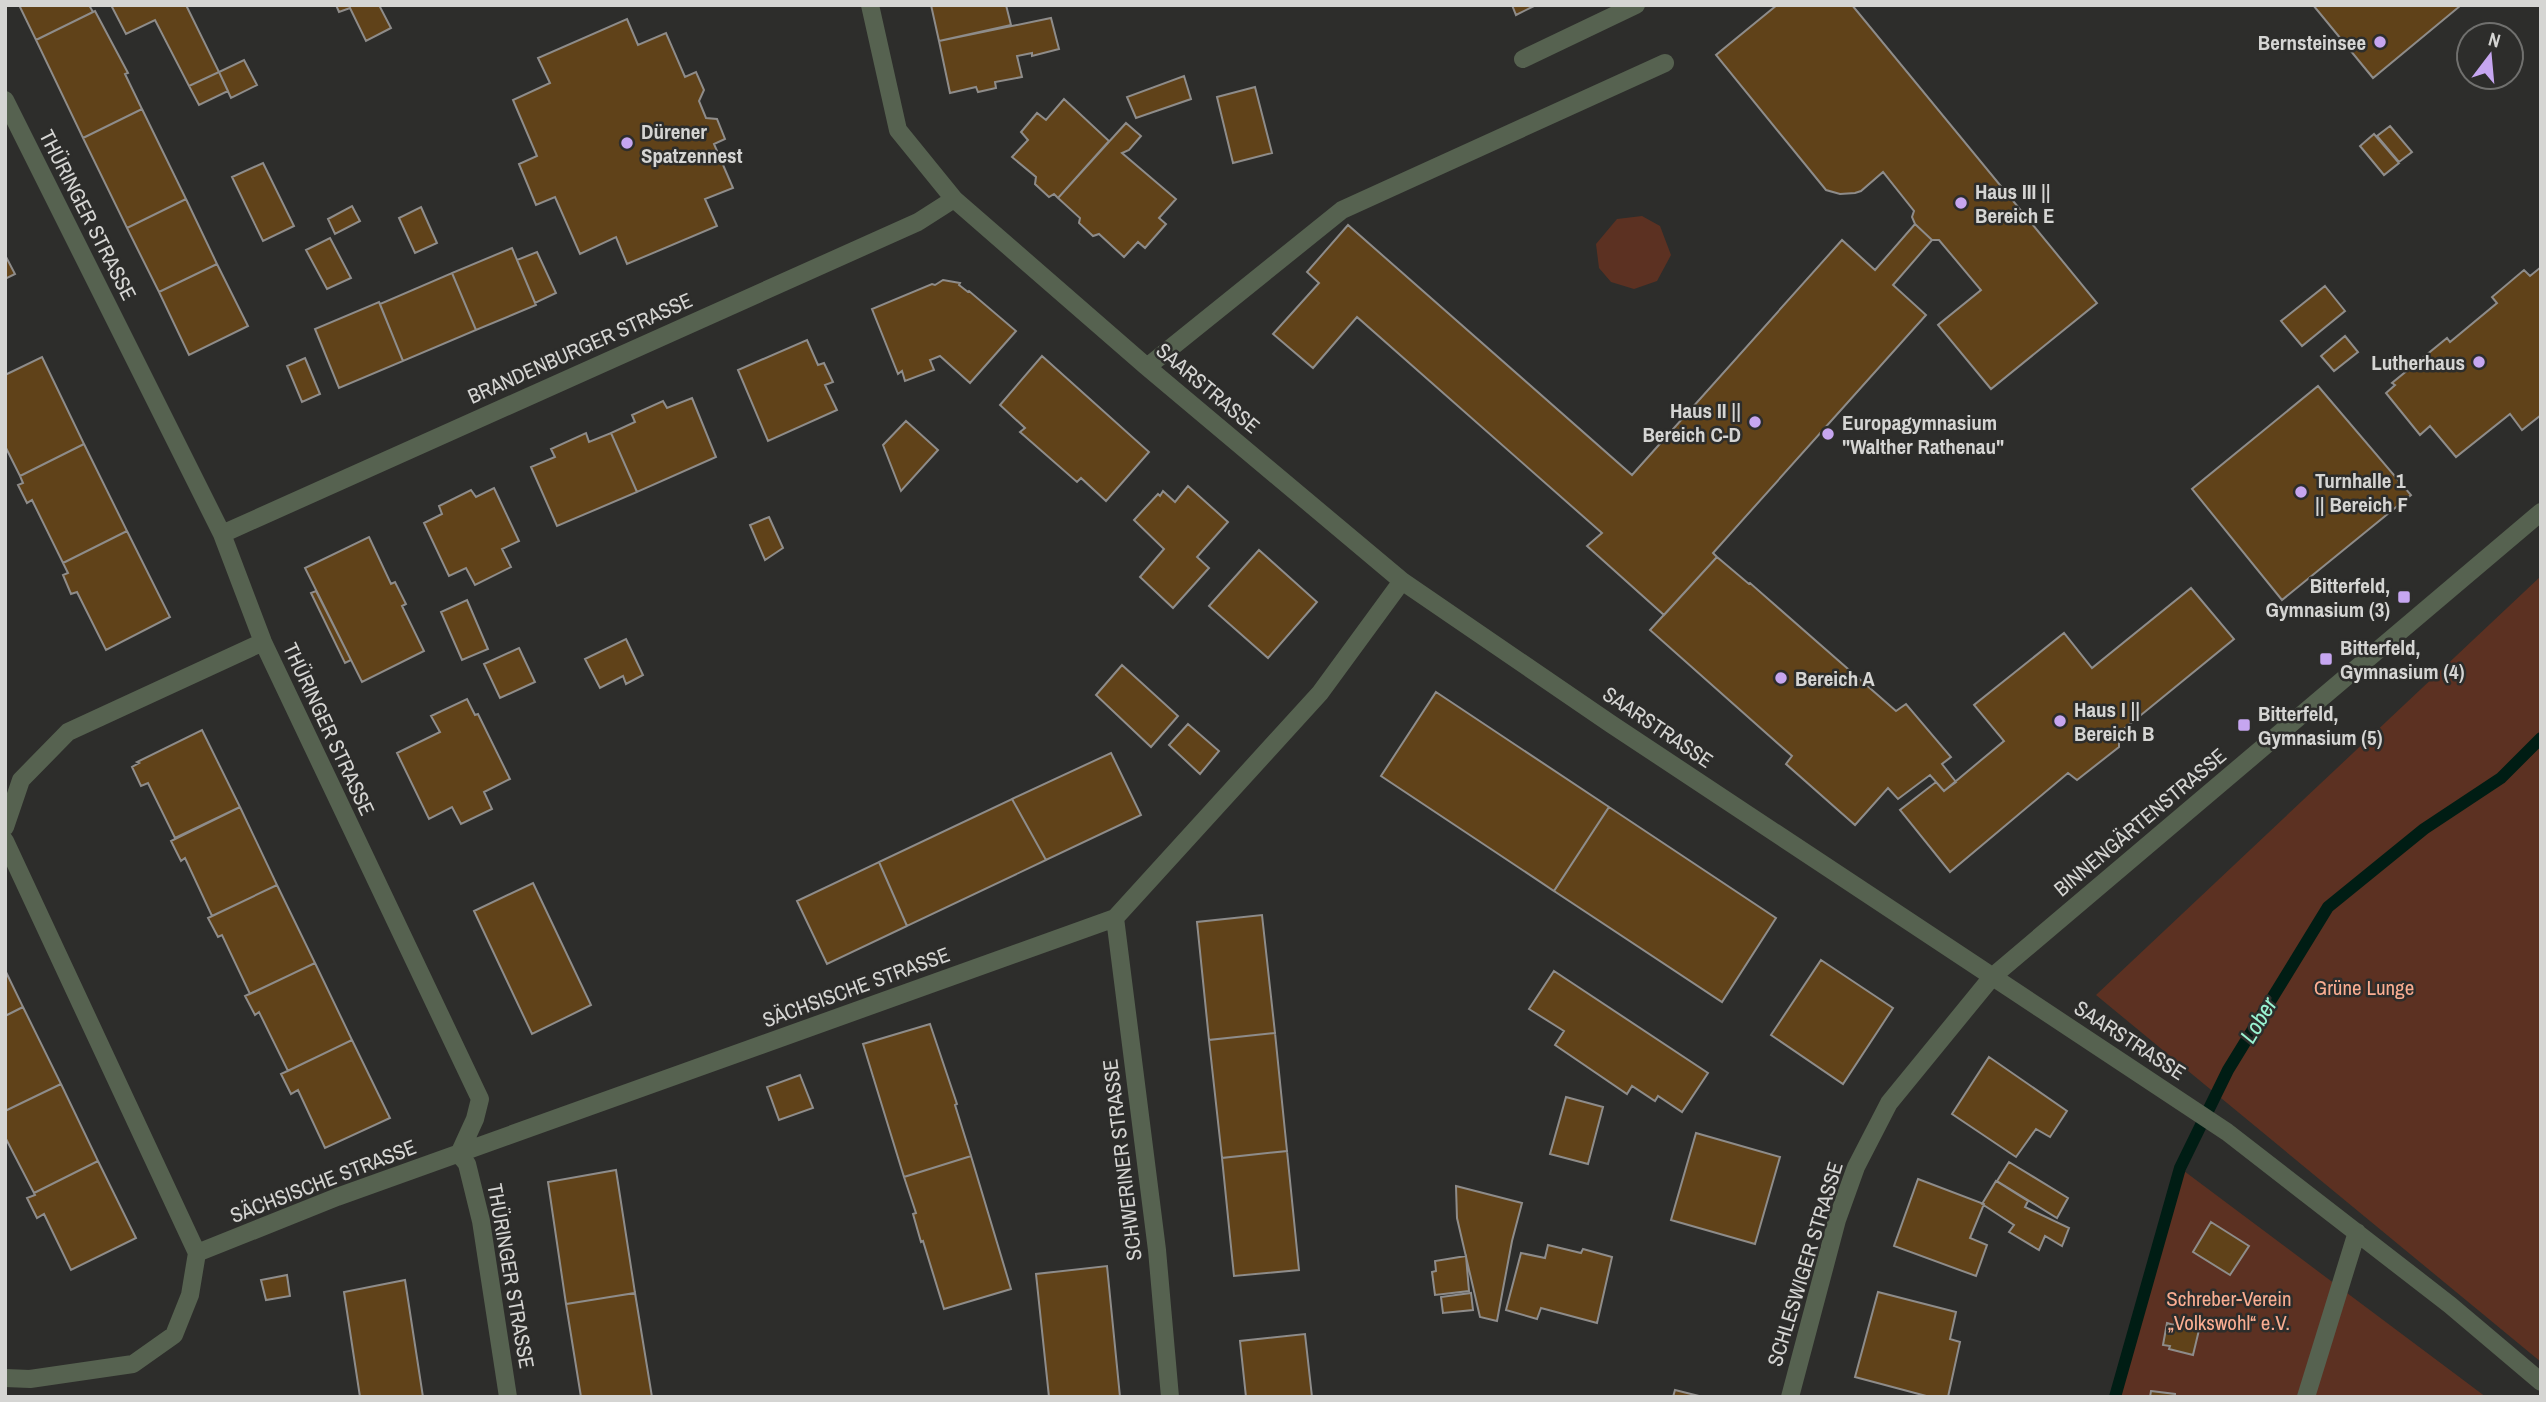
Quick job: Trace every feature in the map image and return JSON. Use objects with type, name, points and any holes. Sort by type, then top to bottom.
[{"type":"street","name":"SAARSTRASSE","points":[[870,5],[898,130],[954,199],[1147,367],[1402,582],[2227,1132],[2450,1305],[2541,1382]]},
{"type":"street","points":[[1523,59],[1636,5]]},
{"type":"street","points":[[1147,367],[1342,210],[1665,64]]},
{"type":"street","name":"THÜRINGER STRASSE","points":[[5,100],[222,534],[263,642],[480,1099],[475,1119],[459,1154],[467,1164],[481,1222],[508,1397]]},
{"type":"street","name":"BRANDENBURGER STRASSE","points":[[222,534],[905,228],[954,199]]},
{"type":"street","name":"BINNENGÄRTENSTRASSE","points":[[1992,977],[2541,512]]},
{"type":"street","name":"SÄCHSISCHE STRASSE","points":[[197,1253],[337,1198],[1115,918],[1321,693],[1402,582]]},
{"type":"street","points":[[5,827],[20,780],[68,733],[263,642]]},
{"type":"street","points":[[5,841],[197,1253],[190,1295],[174,1335],[133,1364],[30,1379],[5,1378]]},
{"type":"street","name":"SCHWERINER STRASSE","points":[[1115,918],[1157,1250],[1170,1397]]},
{"type":"street","name":"SCHLESWIGER STRASSE","points":[[1790,1397],[1838,1220],[1856,1167],[1889,1103],[1992,977]]},
{"type":"street","points":[[2306,1397],[2357,1232]]},
{"type":"green space","points":[[1642,216],[1660,226],[1671,255],[1657,281],[1634,289],[1611,282],[1599,268],[1596,244],[1617,219]]},
{"type":"green space","name":"Grüne Lunge","points":[[2541,576],[2541,1362],[2096,995]]},
{"type":"green space","name":"Schreber-Verein „Volkswohl“ e.V.","points":[[2180,1168],[2486,1397],[2115,1397]]},
{"type":"building","points":[[19,5],[89,5],[93,12],[36,40]]},
{"type":"building","points":[[111,5],[186,5],[219,72],[189,86],[155,20],[126,34]]},
{"type":"building","points":[[336,5],[379,5],[391,28],[366,41],[350,8],[339,12]]},
{"type":"building","points":[[931,5],[1006,5],[1011,25],[939,41]]},
{"type":"building","points":[[1512,5],[1536,5],[1516,15]]},
{"type":"building","name":"Haus III || Bereich E","points":[[1777,5],[1852,5],[2097,303],[1991,389],[1938,325],[1981,290],[1939,240],[1932,240],[1915,224],[1912,217],[1914,211],[1883,172],[1855,193],[1840,194],[1826,190],[1716,55]]},
{"type":"building","name":"Bernsteinsee","points":[[2313,5],[2459,5],[2460,6],[2373,78]]},
{"type":"building","points":[[95,11],[128,73],[125,74],[142,109],[83,138],[36,40]]},
{"type":"building","points":[[1051,18],[1059,49],[1032,56],[1032,53],[1017,56],[1022,77],[995,82],[996,88],[978,92],[976,87],[950,93],[939,41]]},
{"type":"building","points":[[627,19],[638,45],[666,33],[685,77],[696,72],[704,90],[699,101],[706,118],[717,119],[725,139],[714,144],[733,188],[705,199],[717,226],[627,264],[616,237],[580,254],[555,197],[536,205],[519,164],[537,156],[513,100],[550,83],[538,58]]},
{"type":"building","points":[[244,60],[257,85],[231,98],[219,72]]},
{"type":"building","points":[[219,72],[228,91],[199,105],[189,86]]},
{"type":"building","points":[[1184,76],[1191,99],[1136,118],[1127,97]]},
{"type":"building","points":[[1255,87],[1272,153],[1233,163],[1217,97]]},
{"type":"building","points":[[1064,99],[1109,141],[1058,198],[1054,194],[1049,197],[1035,184],[1036,177],[1012,157],[1028,140],[1021,132],[1037,113],[1046,120]]},
{"type":"building","points":[[142,109],[186,199],[127,228],[83,138]]},
{"type":"building","points":[[1126,123],[1141,136],[1129,150],[1122,153],[1176,199],[1159,218],[1166,224],[1145,248],[1138,242],[1124,257],[1099,234],[1093,236],[1079,223],[1080,218],[1058,198]]},
{"type":"building","points":[[2390,126],[2412,152],[2399,162],[2377,136]]},
{"type":"building","points":[[2374,134],[2399,163],[2384,175],[2360,146]]},
{"type":"building","points":[[263,163],[294,226],[263,241],[232,177]]},
{"type":"building","points":[[186,199],[217,264],[159,292],[127,228]]},
{"type":"building","points":[[352,206],[360,221],[335,234],[328,219]]},
{"type":"building","points":[[421,207],[437,243],[415,253],[399,218]]},
{"type":"building","name":"Haus II || Bereich C-D","points":[[1915,224],[1932,240],[1893,285],[1926,315],[1713,553],[1717,557],[1664,615],[1587,546],[1602,533],[1357,317],[1313,368],[1273,334],[1319,283],[1307,272],[1348,225],[1632,475],[1842,240],[1875,270]]},
{"type":"building","points":[[330,238],[351,278],[327,289],[306,250]]},
{"type":"building","points":[[512,248],[536,305],[476,330],[452,273]]},
{"type":"building","points":[[537,252],[556,293],[535,303],[517,260]]},
{"type":"building","points":[[5,255],[15,274],[5,279]]},
{"type":"building","points":[[217,264],[248,326],[189,355],[159,292]]},
{"type":"building","name":"Lutherhaus","points":[[2541,267],[2541,415],[2522,430],[2510,414],[2456,457],[2430,426],[2420,435],[2386,393],[2395,385],[2392,383],[2447,338],[2450,342],[2497,303],[2492,297],[2524,270],[2530,276]]},
{"type":"building","points":[[452,273],[476,330],[403,361],[380,304]]},
{"type":"building","points":[[943,280],[960,283],[959,285],[1016,331],[970,383],[940,356],[930,360],[934,370],[905,381],[902,371],[898,374],[872,309]]},
{"type":"building","points":[[2325,286],[2345,311],[2302,346],[2281,321]]},
{"type":"building","points":[[379,302],[403,361],[339,388],[315,329]]},
{"type":"building","points":[[2345,336],[2358,352],[2334,371],[2321,356]]},
{"type":"building","points":[[807,340],[818,365],[824,363],[833,382],[825,385],[837,410],[768,441],[738,370]]},
{"type":"building","points":[[1042,356],[1149,452],[1106,501],[1081,478],[1077,482],[1020,432],[1025,428],[1000,405]]},
{"type":"building","points":[[42,357],[84,444],[20,476],[5,446],[5,375]]},
{"type":"building","points":[[305,358],[320,394],[302,402],[287,366]]},
{"type":"building","name":"Turnhalle 1 || Bereich F","points":[[2318,386],[2411,495],[2282,600],[2192,489]]},
{"type":"building","points":[[692,398],[716,457],[637,492],[611,433],[635,422],[632,415],[663,401],[667,408]]},
{"type":"building","points":[[906,421],[938,450],[901,491],[883,445]]},
{"type":"building","points":[[586,433],[589,442],[611,433],[637,492],[557,526],[531,467],[555,457],[551,449]]},
{"type":"building","points":[[84,444],[127,531],[63,563],[32,500],[27,503],[18,485],[23,483],[20,476]]},
{"type":"building","points":[[1188,486],[1228,522],[1197,557],[1209,568],[1173,608],[1140,577],[1164,549],[1134,520],[1158,494],[1160,496],[1163,491],[1175,502]]},
{"type":"building","points":[[494,488],[519,541],[502,549],[511,567],[475,585],[466,568],[449,576],[424,523],[442,514],[439,506],[471,490],[476,497]]},
{"type":"building","points":[[769,517],[783,548],[765,560],[750,525]]},
{"type":"building","points":[[127,531],[170,617],[106,650],[77,592],[71,594],[63,575],[68,573],[63,563]]},
{"type":"building","points":[[369,537],[391,584],[395,582],[406,604],[402,606],[424,651],[362,682],[305,568]]},
{"type":"building","points":[[1259,550],[1317,602],[1268,658],[1209,606]]},
{"type":"building","name":"Bereich A","points":[[1717,557],[1896,711],[1906,704],[1951,757],[1942,764],[1956,782],[1944,791],[1930,775],[1898,799],[1888,788],[1855,825],[1786,764],[1792,756],[1650,630]]},
{"type":"building","name":"Haus I || Bereich B","points":[[2191,588],[2234,639],[2114,737],[2119,742],[2119,747],[2077,780],[2068,773],[1950,872],[1900,810],[1936,782],[1944,791],[2004,741],[1974,705],[2064,633],[2092,668]]},
{"type":"building","points":[[316,591],[351,660],[345,663],[311,593]]},
{"type":"building","points":[[467,600],[488,649],[462,660],[441,612]]},
{"type":"building","points":[[626,639],[643,675],[626,684],[623,676],[600,688],[585,659]]},
{"type":"building","points":[[519,648],[535,682],[500,698],[484,664]]},
{"type":"building","points":[[1122,665],[1178,716],[1151,747],[1096,695]]},
{"type":"building","points":[[1436,692],[1609,807],[1554,891],[1381,776]]},
{"type":"building","points":[[467,699],[475,715],[478,714],[510,779],[484,792],[492,809],[461,824],[452,807],[429,819],[397,753],[440,732],[431,716]]},
{"type":"building","points":[[1188,724],[1219,751],[1200,774],[1169,745]]},
{"type":"building","points":[[202,730],[240,807],[175,838],[148,783],[141,786],[132,767]]},
{"type":"building","points":[[1111,753],[1141,815],[1046,860],[1012,799]]},
{"type":"building","points":[[1012,799],[1046,860],[907,926],[879,862]]},
{"type":"building","points":[[240,807],[277,885],[212,916],[185,858],[181,861],[171,841]]},
{"type":"building","points":[[1609,807],[1776,918],[1722,1002],[1554,891]]},
{"type":"building","points":[[879,862],[907,926],[827,964],[797,901]]},
{"type":"building","points":[[533,883],[591,1005],[532,1034],[474,911]]},
{"type":"building","points":[[277,885],[315,963],[250,994],[222,935],[218,937],[208,918]]},
{"type":"building","points":[[1262,915],[1275,1033],[1209,1040],[1197,922]]},
{"type":"building","points":[[1821,960],[1893,1008],[1843,1084],[1771,1035]]},
{"type":"building","points":[[315,963],[352,1040],[288,1071],[259,1012],[255,1015],[245,996]]},
{"type":"building","points":[[5,970],[23,1007],[5,1016]]},
{"type":"building","points":[[1554,971],[1708,1073],[1682,1112],[1658,1096],[1655,1101],[1632,1086],[1627,1094],[1555,1045],[1564,1031],[1529,1009]]},
{"type":"building","points":[[23,1007],[61,1084],[5,1111],[5,1016]]},
{"type":"building","points":[[930,1024],[971,1156],[904,1177],[863,1044]]},
{"type":"building","points":[[1275,1033],[1287,1151],[1222,1158],[1209,1040]]},
{"type":"building","points":[[352,1040],[390,1118],[325,1148],[298,1090],[291,1094],[281,1074]]},
{"type":"building","points":[[1989,1057],[2067,1111],[2050,1137],[2036,1129],[2016,1157],[1952,1114]]},
{"type":"building","points":[[800,1075],[813,1108],[779,1120],[767,1087]]},
{"type":"building","points":[[61,1084],[98,1161],[34,1193],[5,1137],[5,1111]]},
{"type":"building","points":[[1566,1097],[1603,1107],[1588,1164],[1550,1154]]},
{"type":"building","points":[[1696,1133],[1780,1157],[1755,1244],[1671,1220]]},
{"type":"building","points":[[1287,1151],[1299,1270],[1234,1276],[1222,1158]]},
{"type":"building","points":[[971,1156],[1011,1289],[944,1309],[923,1241],[921,1242],[913,1214],[916,1213],[904,1177]]},
{"type":"building","points":[[98,1161],[136,1238],[71,1270],[44,1214],[37,1218],[27,1198]]},
{"type":"building","points":[[2009,1162],[2068,1198],[2057,1218],[1997,1181]]},
{"type":"building","points":[[616,1170],[635,1293],[566,1304],[548,1182]]},
{"type":"building","points":[[1918,1179],[1984,1204],[1970,1238],[1987,1245],[1976,1276],[1894,1246]]},
{"type":"building","points":[[1996,1181],[2028,1201],[2025,1207],[2069,1228],[2062,1246],[2045,1236],[2039,1250],[2009,1232],[2014,1225],[1982,1204]]},
{"type":"building","points":[[1456,1186],[1522,1203],[1497,1321],[1480,1317],[1457,1218]]},
{"type":"building","points":[[2211,1222],[2249,1246],[2230,1275],[2193,1252]]},
{"type":"building","points":[[1548,1245],[1581,1253],[1583,1249],[1612,1257],[1597,1323],[1541,1308],[1537,1319],[1506,1310],[1521,1253],[1545,1258]]},
{"type":"building","points":[[1466,1256],[1469,1291],[1435,1295],[1432,1272],[1436,1271],[1435,1261]]},
{"type":"building","points":[[1107,1266],[1120,1397],[1049,1397],[1036,1274]]},
{"type":"building","points":[[287,1275],[290,1296],[266,1300],[261,1280]]},
{"type":"building","points":[[405,1280],[423,1397],[360,1397],[344,1292]]},
{"type":"building","points":[[1878,1292],[1956,1312],[1950,1339],[1960,1342],[1948,1397],[1930,1397],[1855,1377]]},
{"type":"building","points":[[635,1293],[652,1397],[581,1397],[566,1304]]},
{"type":"building","points":[[1471,1293],[1473,1310],[1443,1313],[1441,1297]]},
{"type":"building","points":[[2167,1323],[2199,1330],[2193,1355],[2163,1345]]},
{"type":"building","points":[[1305,1334],[1312,1397],[1246,1397],[1240,1341]]},
{"type":"building","points":[[1675,1390],[1703,1397],[1673,1397]]},
{"type":"building","points":[[2151,1391],[2175,1394],[2175,1397],[2150,1397]]},
{"type":"waterway","name":"Lober","points":[[2115,1397],[2180,1168],[2228,1070],[2328,907],[2424,829],[2501,778],[2541,738]]},
{"type":"place","name":"Bernsteinsee","points":[[2380,42]]},
{"type":"place","name":"Dürener Spatzennest","points":[[627,143]]},
{"type":"place","name":"Haus III || Bereich E","points":[[1961,203]]},
{"type":"place","name":"Lutherhaus","points":[[2479,362]]},
{"type":"place","name":"Haus II || Bereich C-D","points":[[1755,422]]},
{"type":"place","name":"Europagymnasium \"Walther Rathenau\"","points":[[1828,434]]},
{"type":"place","name":"Turnhalle 1 || Bereich F","points":[[2301,492]]},
{"type":"place","name":"Bitterfeld, Gymnasium (3)","points":[[2404,597]]},
{"type":"place","name":"Bitterfeld, Gymnasium (4)","points":[[2326,659]]},
{"type":"place","name":"Bereich A","points":[[1781,678]]},
{"type":"place","name":"Haus I || Bereich B","points":[[2060,721]]},
{"type":"place","name":"Bitterfeld, Gymnasium (5)","points":[[2244,725]]}]
